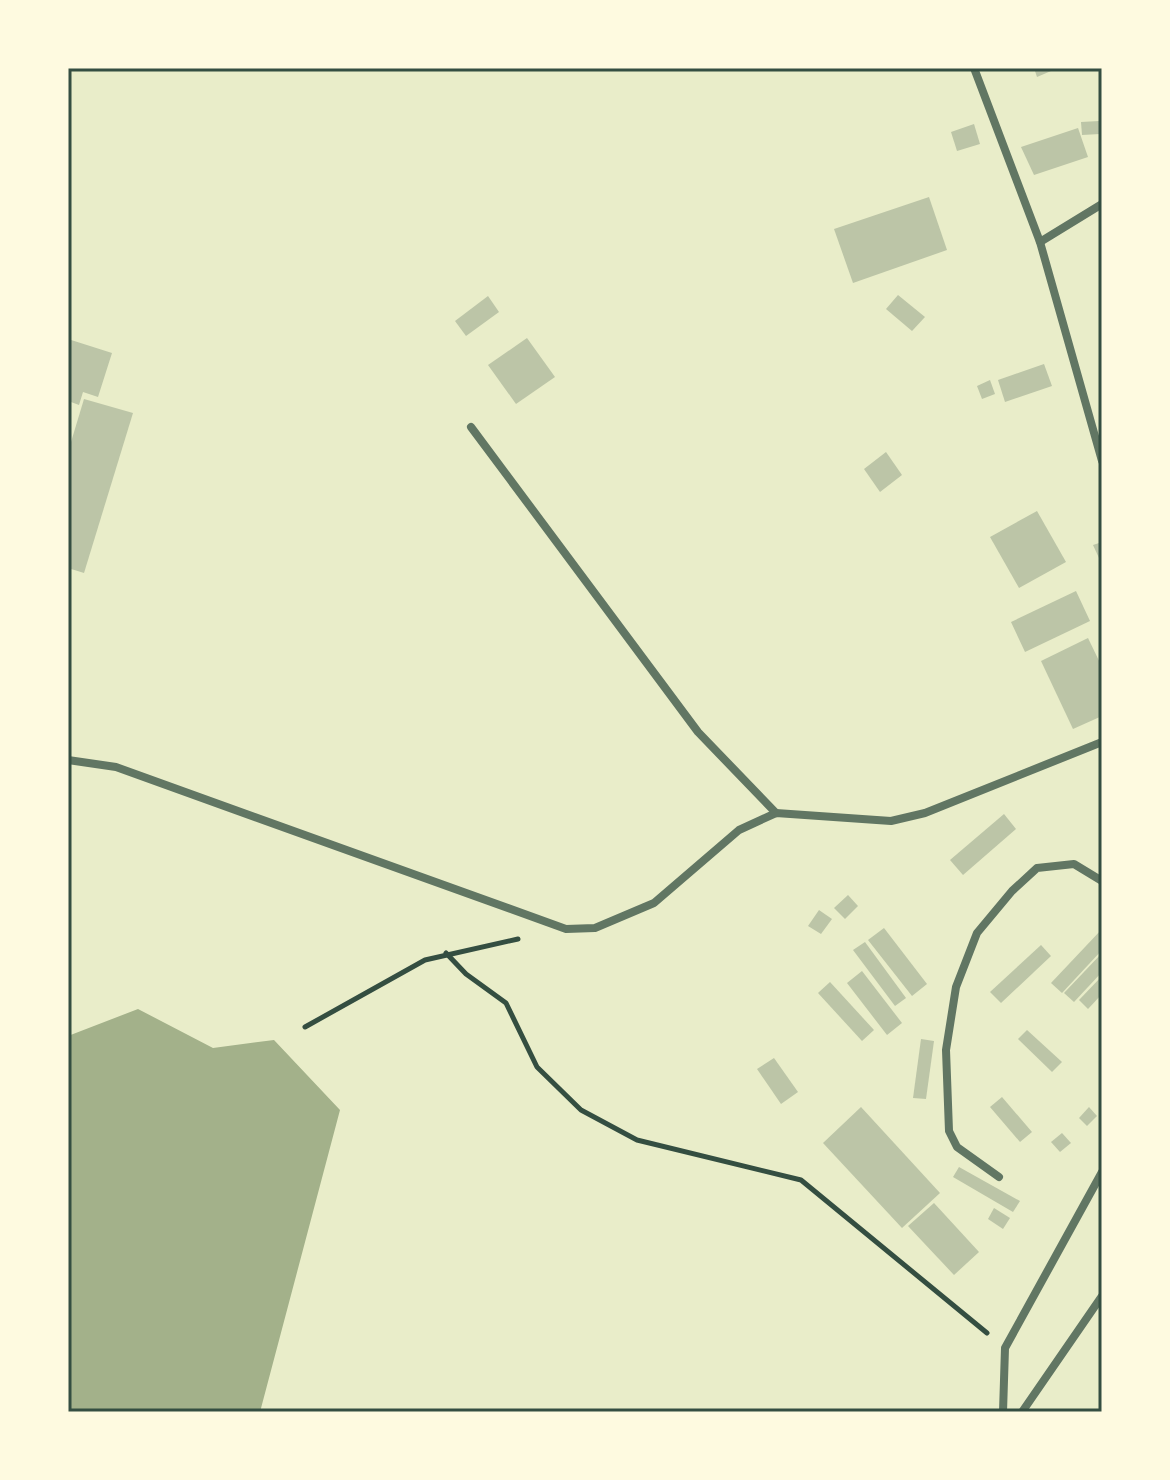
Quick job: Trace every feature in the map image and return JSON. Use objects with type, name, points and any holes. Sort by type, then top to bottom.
[{"type":"street","points":[[974,68],[1040,242],[1102,461]]},
{"type":"street","points":[[1040,242],[1102,204]]},
{"type":"street","points":[[471,427],[698,732],[776,813]]},
{"type":"street","points":[[68,760],[116,767],[566,929],[595,928],[654,903],[739,830],[776,813],[891,821],[925,813],[1102,742]]},
{"type":"street","points":[[999,1177],[957,1147],[949,1131],[946,1050],[956,987],[977,933],[1012,891],[1037,868],[1074,864],[1102,881]]},
{"type":"street","points":[[1003,1412],[1005,1348],[1102,1172]]},
{"type":"street","points":[[1022,1412],[1102,1296]]},
{"type":"path","points":[[305,1027],[425,960],[521,938]]},
{"type":"path","points":[[446,953],[466,974],[506,1003],[537,1067],[581,1110],[637,1140],[801,1180],[1005,1348]]},
{"type":"shaded area","points":[[138,1009],[213,1048],[274,1040],[340,1110],[260,1412],[68,1412],[68,1036]]},
{"type":"building","points":[[1034,68],[1058,68],[1037,77]]},
{"type":"building","points":[[1099,121],[1100,134],[1082,135],[1081,122]]},
{"type":"building","points":[[974,124],[980,144],[957,151],[951,132]]},
{"type":"building","points":[[1078,128],[1088,157],[1034,175],[1021,147]]},
{"type":"building","points":[[929,197],[947,250],[853,283],[834,229]]},
{"type":"building","points":[[898,295],[925,317],[912,331],[886,309]]},
{"type":"building","points":[[488,296],[499,312],[466,336],[455,321]]},
{"type":"building","points":[[527,338],[555,377],[516,404],[488,365]]},
{"type":"building","points":[[68,339],[112,353],[98,397],[83,392],[79,405],[71,402],[69,410]]},
{"type":"building","points":[[1044,364],[1052,386],[1005,402],[998,380]]},
{"type":"building","points":[[990,380],[995,394],[982,399],[977,386]]},
{"type":"building","points":[[84,399],[133,413],[84,573],[68,568],[68,452]]},
{"type":"building","points":[[886,452],[902,475],[880,492],[864,469]]},
{"type":"building","points":[[1037,511],[1066,562],[1019,588],[990,537]]},
{"type":"building","points":[[1102,542],[1102,557],[1099,558],[1093,545]]},
{"type":"building","points":[[1076,591],[1090,621],[1025,652],[1011,622]]},
{"type":"building","points":[[1088,638],[1102,667],[1102,716],[1073,729],[1041,661]]},
{"type":"building","points":[[1004,814],[1016,829],[963,875],[950,860]]},
{"type":"building","points":[[848,895],[858,906],[845,919],[834,908]]},
{"type":"building","points":[[819,910],[832,919],[821,934],[808,926]]},
{"type":"building","points":[[884,928],[927,984],[912,996],[868,940]]},
{"type":"building","points":[[1102,929],[1102,950],[1062,993],[1051,983]]},
{"type":"building","points":[[865,942],[906,998],[895,1006],[853,950]]},
{"type":"building","points":[[1041,945],[1051,956],[1001,1003],[990,992]]},
{"type":"building","points":[[1102,953],[1102,972],[1074,1002],[1064,993]]},
{"type":"building","points":[[862,971],[902,1023],[887,1035],[847,983]]},
{"type":"building","points":[[1102,976],[1102,994],[1088,1009],[1079,1000]]},
{"type":"building","points":[[830,982],[874,1030],[862,1041],[818,993]]},
{"type":"building","points":[[1027,1030],[1062,1062],[1052,1072],[1018,1039]]},
{"type":"building","points":[[921,1039],[934,1041],[926,1099],[913,1098]]},
{"type":"building","points":[[774,1058],[798,1092],[781,1104],[757,1069]]},
{"type":"building","points":[[1002,1097],[1032,1132],[1020,1142],[990,1107]]},
{"type":"building","points":[[861,1107],[940,1193],[902,1228],[823,1143]]},
{"type":"building","points":[[1089,1107],[1097,1116],[1087,1126],[1079,1118]]},
{"type":"building","points":[[1062,1133],[1071,1143],[1060,1152],[1051,1142]]},
{"type":"building","points":[[959,1167],[1020,1201],[1013,1212],[953,1177]]},
{"type":"building","points":[[934,1203],[979,1252],[954,1275],[908,1226]]},
{"type":"building","points":[[994,1208],[1010,1218],[1003,1229],[988,1219]]}]
